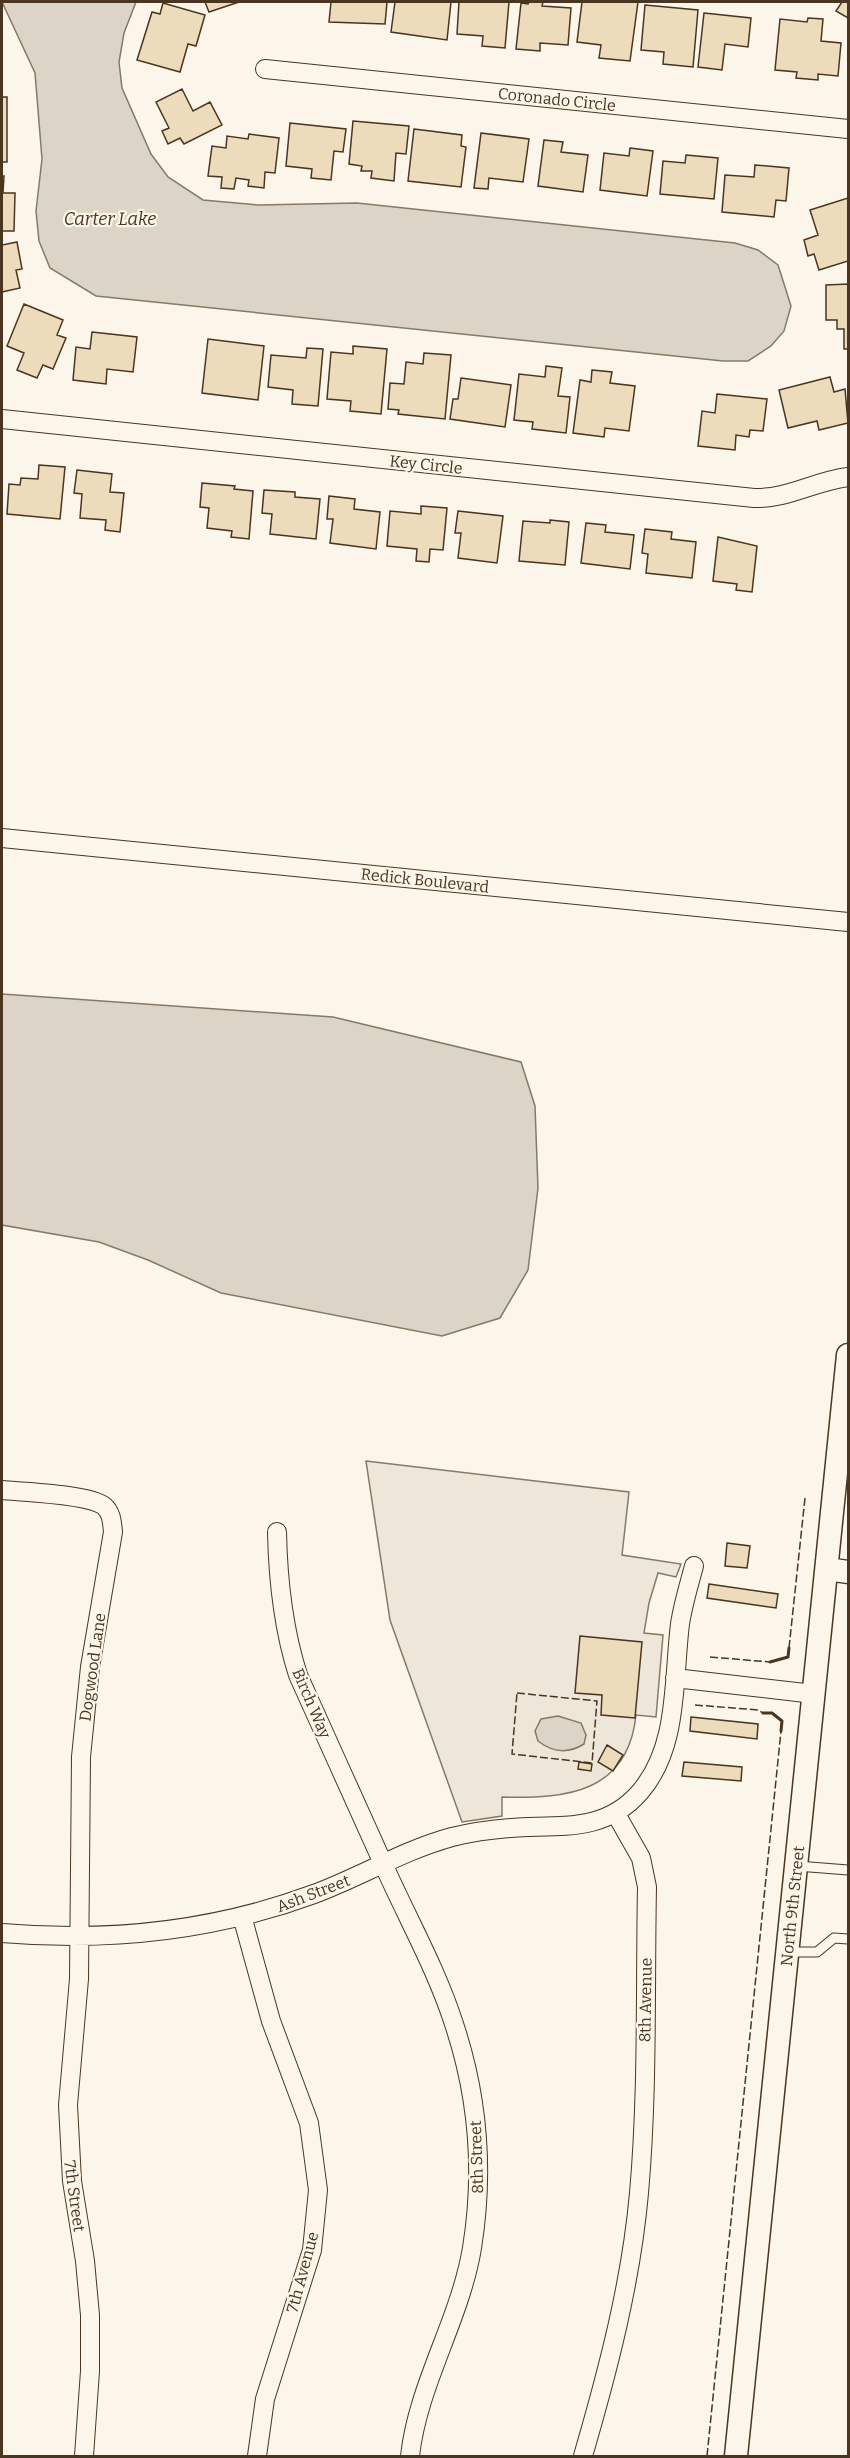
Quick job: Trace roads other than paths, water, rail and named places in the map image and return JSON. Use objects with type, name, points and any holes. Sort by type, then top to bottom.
[{"type":"street","name":"Coronado Circle","points":[[265,69],[849,129]]},
{"type":"street","name":"Key Circle","points":[[2,419],[754,498],[781,497],[820,483],[849,477]]},
{"type":"street","name":"Redick Boulevard","points":[[2,838],[849,922]]},
{"type":"street","name":"North 9th Street","points":[[736,2457],[814,1694],[838,1571],[849,1355]]},
{"type":"street","name":"Dogwood Lane","points":[[2,1490],[88,1499],[104,1506],[111,1517],[113,1533],[90,1667],[81,1757],[80,1935]]},
{"type":"street","name":"Birch Way","points":[[277,1532],[280,1602],[289,1647],[298,1675],[384,1864]]},
{"type":"street","points":[[615,1814],[627,1807],[642,1790],[663,1753],[669,1734],[681,1622],[694,1566]]},
{"type":"street","points":[[675,1678],[814,1694]]},
{"type":"street","name":"Ash Street","points":[[2,1933],[80,1935],[193,1927],[242,1916],[316,1893],[427,1845],[454,1837],[498,1829],[578,1826],[615,1814]]},
{"type":"street","name":"8th Avenue","points":[[583,2457],[606,2375],[629,2268],[639,2194],[643,2121],[647,1887],[641,1858],[615,1814]]},
{"type":"street","name":"8th Street","points":[[384,1864],[454,2023],[471,2086],[478,2151],[477,2205],[467,2274],[420,2408],[410,2457]]},
{"type":"street","name":"7th Avenue","points":[[242,1916],[271,2021],[309,2122],[318,2190],[312,2250],[265,2399],[257,2457]]},
{"type":"street","name":"7th Street","points":[[80,1935],[79,1979],[68,2105],[72,2181],[85,2261],[90,2315],[90,2371],[84,2457]]},
{"type":"lane","points":[[797,1866],[849,1870]]},
{"type":"lane","points":[[788,1952],[817,1952],[834,1938],[849,1939]]},
{"type":"water","name":"Carter Lake","points":[[2,2],[136,2],[124,33],[119,62],[122,88],[151,154],[168,177],[203,200],[258,205],[357,203],[735,243],[758,250],[778,265],[791,306],[784,331],[771,346],[748,361],[723,361],[96,296],[50,268],[39,241],[36,211],[42,159],[35,73]]},
{"type":"water","points":[[2,994],[333,1017],[521,1062],[535,1106],[538,1188],[528,1270],[500,1318],[442,1336],[221,1293],[148,1260],[99,1242],[2,1225]]},
{"type":"water","points":[[558,1716],[581,1723],[586,1735],[584,1744],[572,1749],[560,1750],[549,1748],[538,1741],[535,1731],[541,1719]]}]
